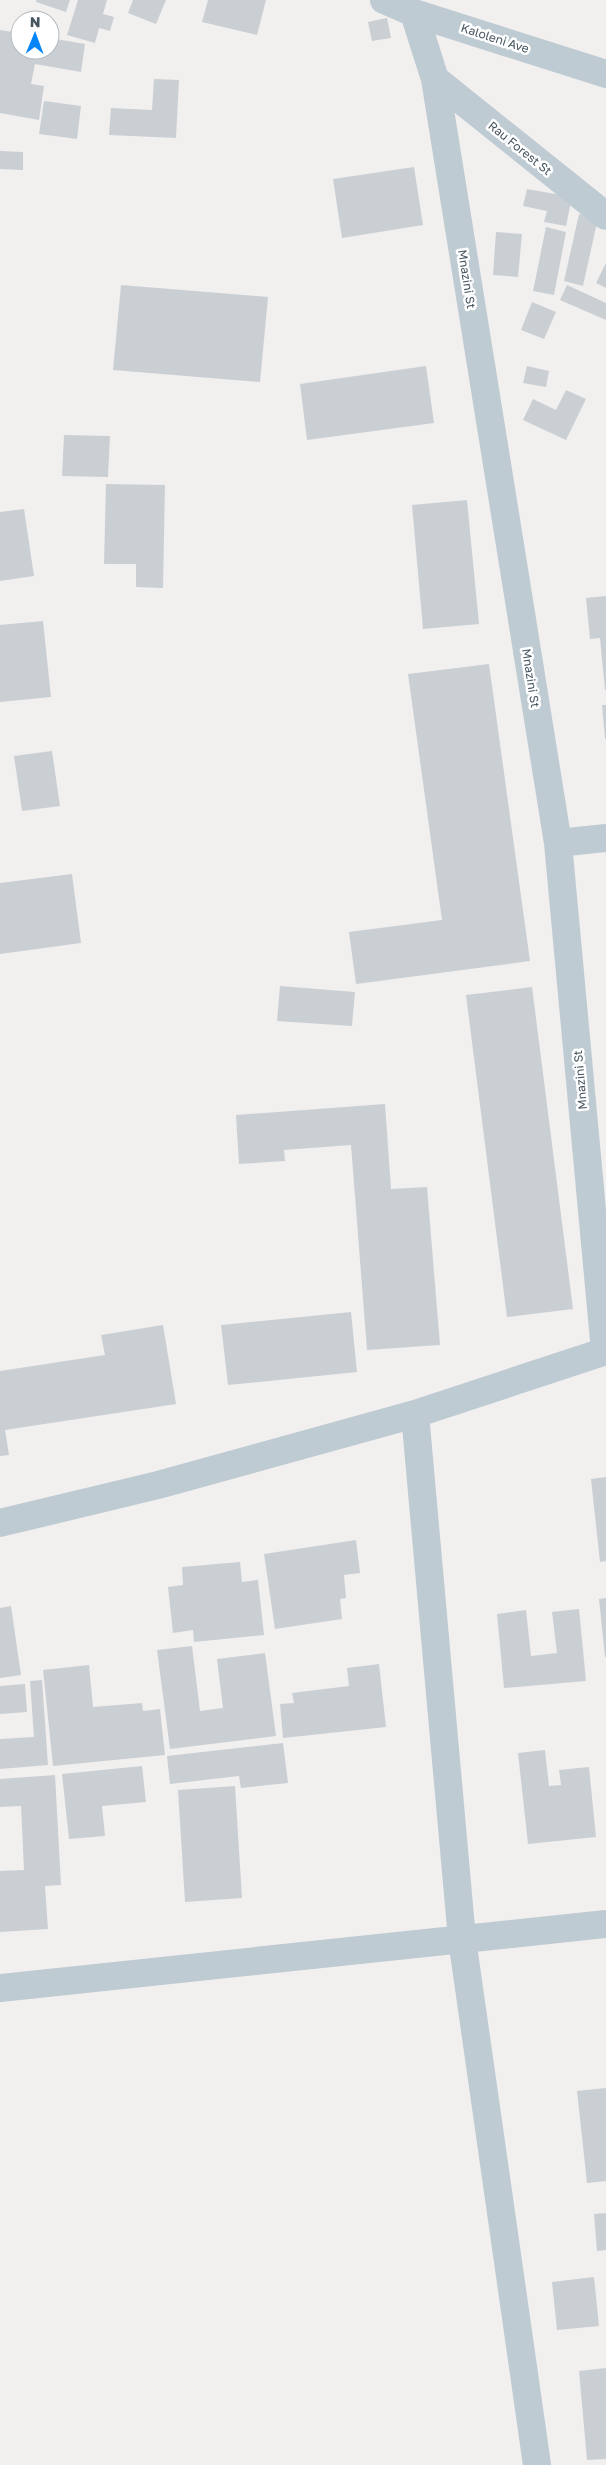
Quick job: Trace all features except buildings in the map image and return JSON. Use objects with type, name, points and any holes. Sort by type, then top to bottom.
[{"type":"street","name":"Kaloleni Ave","points":[[384,0],[414,12],[606,74]]},
{"type":"street","name":"Mnazini St","points":[[414,12],[435,79],[558,843],[605,1351]]},
{"type":"street","name":"Rau Forest St","points":[[435,79],[606,216]]},
{"type":"street","points":[[558,843],[606,838]]},
{"type":"street","points":[[0,1523],[158,1485],[415,1414],[605,1351]]},
{"type":"street","points":[[415,1414],[462,1939],[537,2465]]},
{"type":"street","points":[[0,1988],[606,1924]]}]
